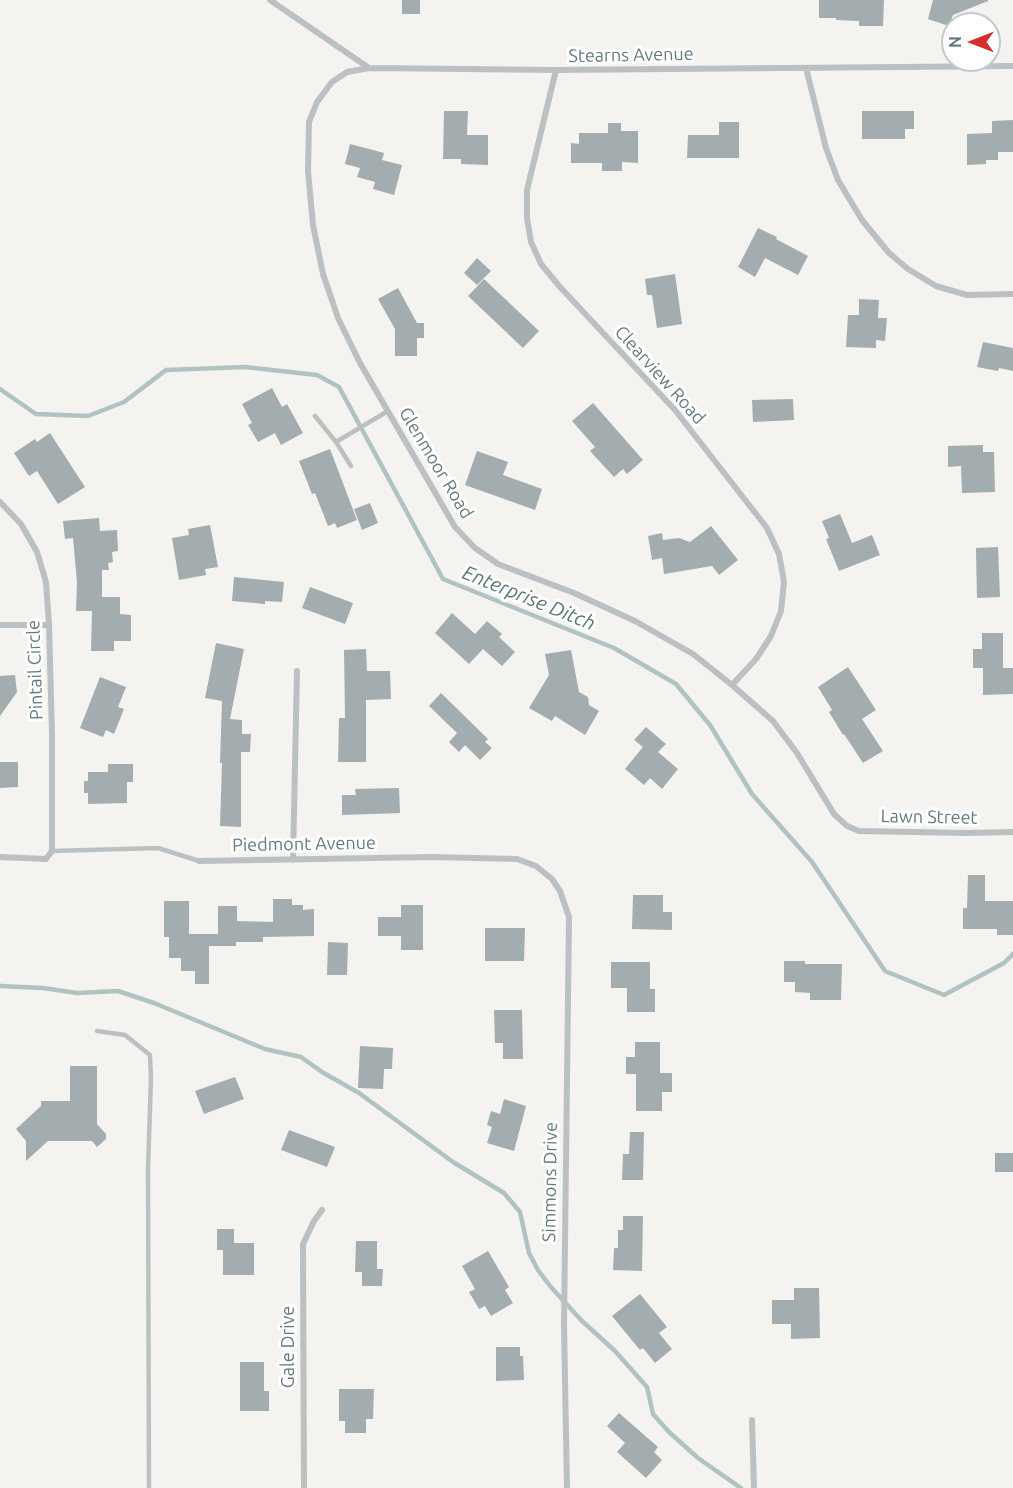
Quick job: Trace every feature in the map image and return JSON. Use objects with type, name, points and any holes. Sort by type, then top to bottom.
[{"type":"street","points":[[270,0],[369,69]]},
{"type":"street","name":"Stearns Avenue","points":[[369,69],[556,70],[1013,66]]},
{"type":"street","points":[[806,68],[826,148],[838,180],[862,220],[889,254],[936,286],[968,295],[1013,294]]},
{"type":"street","name":"Glenmoor Road","points":[[369,69],[347,72],[332,82],[317,102],[309,122],[308,171],[313,225],[323,274],[338,318],[360,363],[455,527],[475,548],[498,564],[574,593],[635,621],[693,654],[773,721],[797,753],[834,814],[847,825]]},
{"type":"street","name":"Clearview Road","points":[[556,70],[527,190],[527,218],[531,242],[541,264],[675,410],[767,528],[779,554],[784,582],[782,611],[771,636],[756,659],[732,685]]},
{"type":"street","name":"Pintail Circle","points":[[0,502],[21,524],[37,552],[46,582],[52,733],[52,851]]},
{"type":"street","points":[[0,626],[49,625]]},
{"type":"street","points":[[293,860],[297,671]]},
{"type":"street","name":"Lawn Street","points":[[847,825],[859,831],[1013,832]]},
{"type":"street","points":[[0,857],[46,859],[52,851]]},
{"type":"street","name":"Piedmont Avenue","points":[[199,861],[431,857],[517,860],[537,866],[552,879]]},
{"type":"street","name":"Simmons Drive","points":[[552,879],[560,891],[569,917],[564,1324],[567,1488]]},
{"type":"street","name":"Gale Drive","points":[[304,1488],[303,1244],[322,1210]]},
{"type":"street","points":[[752,1420],[754,1488]]},
{"type":"lane","points":[[336,442],[388,411]]},
{"type":"lane","points":[[315,416],[336,442],[351,466]]},
{"type":"lane","name":"Piedmont Avenue","points":[[52,851],[158,848],[199,861]]},
{"type":"lane","points":[[97,1031],[125,1035],[150,1055],[149,1488]]},
{"type":"building","points":[[402,0],[420,0],[420,14],[402,14]]},
{"type":"building","points":[[819,0],[884,0],[883,26],[859,26],[859,21],[819,18]]},
{"type":"building","points":[[933,0],[988,0],[960,12],[941,12],[941,23],[928,19]]},
{"type":"building","points":[[444,111],[468,111],[467,135],[488,135],[488,165],[461,164],[461,159],[443,159]]},
{"type":"building","points":[[862,111],[914,111],[914,129],[905,129],[905,139],[862,139]]},
{"type":"building","points":[[1013,120],[1013,152],[998,152],[998,160],[986,160],[986,164],[967,165],[967,134],[992,133],[992,121]]},
{"type":"building","points":[[719,122],[739,122],[739,158],[687,158],[688,135],[719,135]]},
{"type":"building","points":[[608,123],[621,123],[621,131],[638,131],[638,163],[622,162],[622,171],[602,171],[602,163],[571,163],[571,143],[579,144],[579,133],[608,133]]},
{"type":"building","points":[[350,144],[384,153],[382,160],[402,165],[394,195],[373,189],[375,182],[357,177],[360,168],[345,164]]},
{"type":"building","points":[[758,228],[808,256],[798,275],[765,258],[755,277],[738,267]]},
{"type":"building","points":[[477,258],[491,271],[477,285],[464,273]]},
{"type":"building","points":[[675,274],[682,324],[657,328],[652,295],[647,295],[645,279]]},
{"type":"building","points":[[484,279],[539,331],[523,348],[468,296]]},
{"type":"building","points":[[398,288],[417,323],[424,323],[424,338],[417,338],[417,356],[395,356],[395,329],[378,299]]},
{"type":"building","points":[[859,299],[879,300],[878,318],[887,318],[885,341],[876,340],[876,348],[846,347],[848,315],[859,315]]},
{"type":"building","points":[[983,342],[1013,348],[1013,371],[977,367]]},
{"type":"building","points":[[272,388],[282,407],[287,404],[303,433],[281,445],[275,433],[258,442],[248,425],[252,423],[242,404]]},
{"type":"building","points":[[793,399],[794,420],[753,422],[752,400]]},
{"type":"building","points":[[593,403],[643,460],[627,474],[623,469],[614,477],[590,451],[595,447],[572,421]]},
{"type":"building","points":[[50,433],[85,487],[58,504],[37,471],[29,476],[14,453],[35,439],[37,442]]},
{"type":"building","points":[[983,445],[983,452],[994,452],[995,492],[962,493],[961,466],[948,467],[948,446]]},
{"type":"building","points":[[330,449],[357,520],[337,528],[335,523],[328,526],[299,461]]},
{"type":"building","points":[[477,451],[508,462],[503,475],[542,489],[535,510],[465,485]]},
{"type":"building","points":[[370,503],[378,523],[362,530],[354,509]]},
{"type":"building","points":[[840,514],[852,543],[872,535],[880,555],[839,571],[826,539],[829,538],[822,521]]},
{"type":"building","points":[[99,518],[100,531],[117,530],[118,551],[112,552],[113,562],[108,563],[109,570],[102,570],[102,597],[120,597],[120,614],[131,615],[131,641],[114,641],[114,651],[91,651],[92,611],[76,611],[77,582],[73,538],[65,539],[63,521]]},
{"type":"building","points":[[210,525],[218,567],[205,569],[206,575],[179,580],[172,538],[189,535],[188,529]]},
{"type":"building","points":[[711,526],[738,560],[719,575],[712,566],[664,574],[662,558],[652,560],[648,536],[662,533],[663,540],[679,538],[690,542]]},
{"type":"building","points":[[998,547],[1000,597],[977,598],[976,548]]},
{"type":"building","points":[[234,577],[284,582],[282,602],[265,601],[265,604],[232,601]]},
{"type":"building","points":[[310,587],[353,603],[345,624],[302,608]]},
{"type":"building","points":[[452,613],[475,634],[487,621],[502,634],[499,637],[515,652],[502,666],[483,649],[469,664],[435,633]]},
{"type":"building","points":[[982,633],[1003,633],[1003,668],[1013,668],[1013,694],[983,695],[983,668],[973,668],[973,649],[982,649]]},
{"type":"building","points":[[216,643],[244,649],[230,719],[242,720],[242,734],[251,734],[250,752],[241,752],[241,827],[220,826],[222,701],[205,698]]},
{"type":"building","points":[[366,649],[367,671],[390,671],[391,699],[366,700],[366,762],[338,762],[339,718],[345,718],[344,650]]},
{"type":"building","points":[[571,650],[579,692],[588,697],[589,705],[599,711],[585,735],[555,716],[552,721],[529,708],[549,675],[545,654]]},
{"type":"building","points":[[848,667],[876,710],[862,719],[883,751],[863,763],[829,712],[832,710],[818,687]]},
{"type":"building","points":[[15,675],[17,692],[0,716],[0,676]]},
{"type":"building","points":[[100,677],[126,687],[118,707],[124,709],[114,734],[106,730],[103,737],[80,728]]},
{"type":"building","points":[[441,693],[488,739],[485,742],[492,748],[480,760],[465,745],[459,752],[449,742],[457,733],[429,706]]},
{"type":"building","points":[[646,727],[666,744],[658,752],[678,769],[662,789],[650,778],[644,785],[625,769],[643,747],[634,740]]},
{"type":"building","points":[[0,762],[18,762],[18,787],[0,788]]},
{"type":"building","points":[[108,764],[133,764],[133,782],[127,782],[127,803],[88,804],[88,793],[84,793],[84,781],[88,781],[88,772],[108,772]]},
{"type":"building","points":[[399,788],[400,813],[342,815],[342,795],[356,795],[355,789]]},
{"type":"building","points":[[968,875],[985,875],[985,901],[1013,901],[1013,935],[997,935],[997,929],[963,929],[963,908],[967,908]]},
{"type":"building","points":[[633,895],[663,895],[663,912],[672,912],[672,930],[632,929]]},
{"type":"building","points":[[273,899],[292,899],[292,905],[303,905],[303,910],[314,909],[314,936],[263,937],[263,942],[236,942],[236,946],[209,946],[209,984],[195,984],[195,971],[181,971],[181,958],[169,958],[169,937],[164,937],[164,901],[189,901],[189,934],[218,934],[218,906],[237,906],[237,921],[273,922]]},
{"type":"building","points":[[401,905],[423,905],[423,950],[401,950],[401,936],[378,936],[378,917],[401,917]]},
{"type":"building","points":[[485,928],[525,928],[524,961],[485,961]]},
{"type":"building","points":[[328,942],[348,943],[347,975],[327,975]]},
{"type":"building","points":[[784,961],[805,961],[805,964],[842,964],[841,1000],[810,1000],[810,993],[795,992],[795,982],[784,982]]},
{"type":"building","points":[[611,962],[650,962],[650,989],[655,989],[655,1012],[627,1012],[627,988],[611,988]]},
{"type":"building","points":[[494,1010],[522,1010],[523,1059],[503,1059],[503,1043],[495,1043]]},
{"type":"building","points":[[635,1042],[660,1042],[660,1073],[672,1073],[672,1092],[662,1092],[662,1111],[636,1111],[636,1074],[626,1074],[626,1057],[635,1057]]},
{"type":"building","points":[[360,1046],[393,1048],[392,1069],[384,1069],[383,1089],[358,1088]]},
{"type":"building","points":[[70,1066],[97,1066],[97,1124],[106,1134],[106,1139],[97,1147],[92,1141],[48,1141],[26,1161],[26,1141],[16,1129],[41,1106],[41,1101],[70,1101]]},
{"type":"building","points":[[235,1077],[244,1099],[204,1114],[195,1091]]},
{"type":"building","points":[[504,1099],[526,1106],[514,1151],[487,1143],[492,1127],[487,1125],[491,1111],[500,1114]]},
{"type":"building","points":[[289,1130],[335,1147],[327,1167],[281,1150]]},
{"type":"building","points":[[630,1132],[644,1132],[643,1180],[622,1180],[623,1154],[629,1154]]},
{"type":"building","points":[[995,1153],[1013,1153],[1013,1172],[995,1172]]},
{"type":"building","points":[[623,1216],[643,1216],[642,1271],[613,1270],[614,1248],[618,1248],[618,1230],[623,1230]]},
{"type":"building","points":[[217,1229],[234,1229],[234,1243],[254,1243],[254,1275],[223,1275],[223,1250],[217,1250]]},
{"type":"building","points":[[356,1241],[377,1241],[377,1269],[383,1269],[382,1286],[362,1286],[362,1272],[355,1272]]},
{"type":"building","points":[[488,1251],[509,1287],[505,1290],[513,1303],[491,1316],[485,1306],[479,1309],[469,1292],[475,1289],[462,1266]]},
{"type":"building","points":[[794,1288],[819,1288],[820,1338],[791,1339],[791,1324],[772,1324],[772,1300],[794,1300]]},
{"type":"building","points":[[640,1294],[667,1327],[659,1333],[672,1349],[655,1363],[643,1348],[640,1350],[612,1316]]},
{"type":"building","points":[[496,1347],[520,1347],[520,1356],[523,1356],[524,1380],[496,1381]]},
{"type":"building","points":[[240,1362],[264,1362],[264,1391],[269,1391],[269,1411],[240,1411]]},
{"type":"building","points":[[339,1389],[374,1389],[373,1419],[366,1419],[366,1433],[345,1433],[345,1421],[339,1421]]},
{"type":"building","points":[[619,1413],[658,1447],[654,1452],[662,1460],[646,1478],[617,1452],[625,1443],[607,1426]]},
{"type":"waterway","name":"Enterprise Ditch","points":[[0,389],[36,414],[88,416],[124,402],[166,370],[245,367],[317,375],[339,387],[443,579],[614,648],[676,684],[710,725],[752,794],[812,862],[885,971],[944,995],[1004,963],[1013,954]]},
{"type":"waterway","points":[[0,986],[43,988],[77,993],[118,991],[154,1003],[265,1049],[301,1057],[359,1093],[453,1162],[504,1193],[520,1212],[529,1253],[550,1286],[581,1320],[615,1351],[647,1387],[653,1414],[669,1432],[698,1458],[741,1488]]}]
